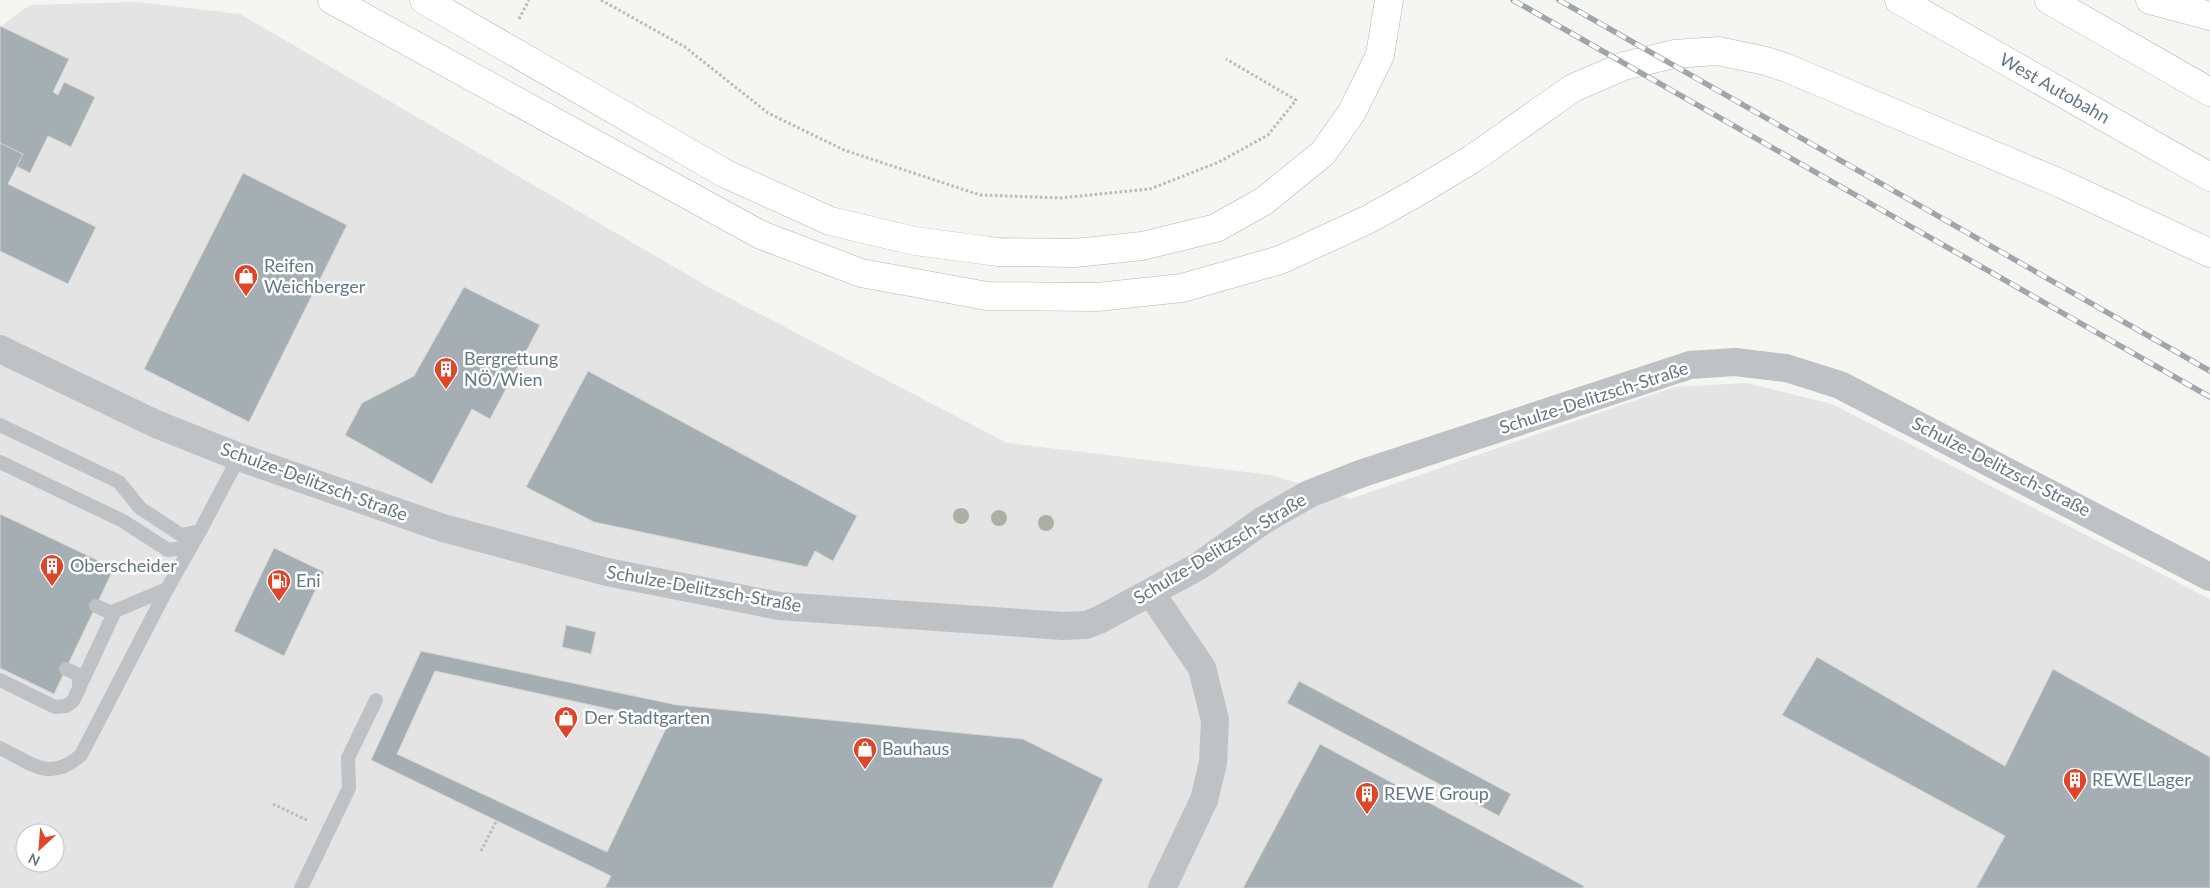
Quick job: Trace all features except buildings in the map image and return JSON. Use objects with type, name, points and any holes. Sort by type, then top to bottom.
[{"type":"highway","points":[[332,0],[761,235],[861,273],[987,296],[1097,298],[1182,288],[1280,260],[1367,220],[1414,194],[1472,159],[1573,88],[1624,66],[1674,54],[1718,51],[1766,60],[1787,68],[2062,184],[2210,253]]},
{"type":"highway","points":[[424,0],[724,173],[830,221],[916,242],[998,252],[1075,253],[1142,246],[1216,228],[1264,201],[1323,153],[1352,112],[1380,55],[1389,0]]},
{"type":"highway","name":"West Autobahn","points":[[1899,0],[2210,177]]},
{"type":"highway","points":[[2049,0],[2210,92]]},
{"type":"highway","points":[[2150,0],[2210,16]]},
{"type":"street","name":"Schulze-Delitzsch-Straße","points":[[0,349],[156,424],[239,457],[474,537],[607,572],[779,606],[1063,626],[1086,625],[1100,620],[1199,566],[1262,521],[1309,494],[1360,474],[1690,365],[1735,362],[1786,368],[1840,385],[2210,577]]},
{"type":"street","points":[[1151,593],[1202,668],[1215,720],[1213,764],[1204,800],[1162,888]]},
{"type":"lane","points":[[0,425],[119,482],[140,508],[181,535],[200,531]]},
{"type":"lane","points":[[0,748],[46,770],[56,771],[72,763],[81,755],[166,589],[192,547],[239,457]]},
{"type":"lane","points":[[0,462],[123,521],[168,550],[192,547]]},
{"type":"lane","points":[[96,606],[110,612],[115,611],[166,589]]},
{"type":"lane","points":[[0,680],[55,707],[66,706],[73,701],[79,690],[115,611]]},
{"type":"lane","points":[[66,669],[79,675],[79,690]]},
{"type":"lane","points":[[301,888],[349,788],[348,758],[376,700]]},
{"type":"path","points":[[601,0],[685,47],[768,113],[844,150],[980,195],[1061,198],[1150,189],[1219,162],[1268,135],[1296,100],[1226,59]]},
{"type":"path","points":[[273,804],[329,831]]},
{"type":"path","points":[[481,851],[497,820]]},
{"type":"shaded area","points":[[136,2],[240,14],[712,289],[1007,443],[1271,475],[1350,499],[1674,387],[1746,383],[1832,404],[2210,599],[2210,888],[0,888],[0,27],[30,5]]},
{"type":"railway","points":[[1513,0],[2210,397]]},
{"type":"railway","points":[[1559,0],[2210,371]]},
{"type":"place","name":"Reifen Weichberger","points":[[246,297]]},
{"type":"place","name":"Bergrettung NÖ/Wien","points":[[446,390]]},
{"type":"place","name":"Oberscheider","points":[[52,587]]},
{"type":"place","name":"Eni","points":[[279,602]]},
{"type":"place","name":"Der Stadtgarten","points":[[566,739]]},
{"type":"place","name":"Bauhaus","points":[[865,770]]},
{"type":"place","name":"REWE Lager","points":[[2075,801]]},
{"type":"place","name":"REWE Group","points":[[1367,815]]}]
